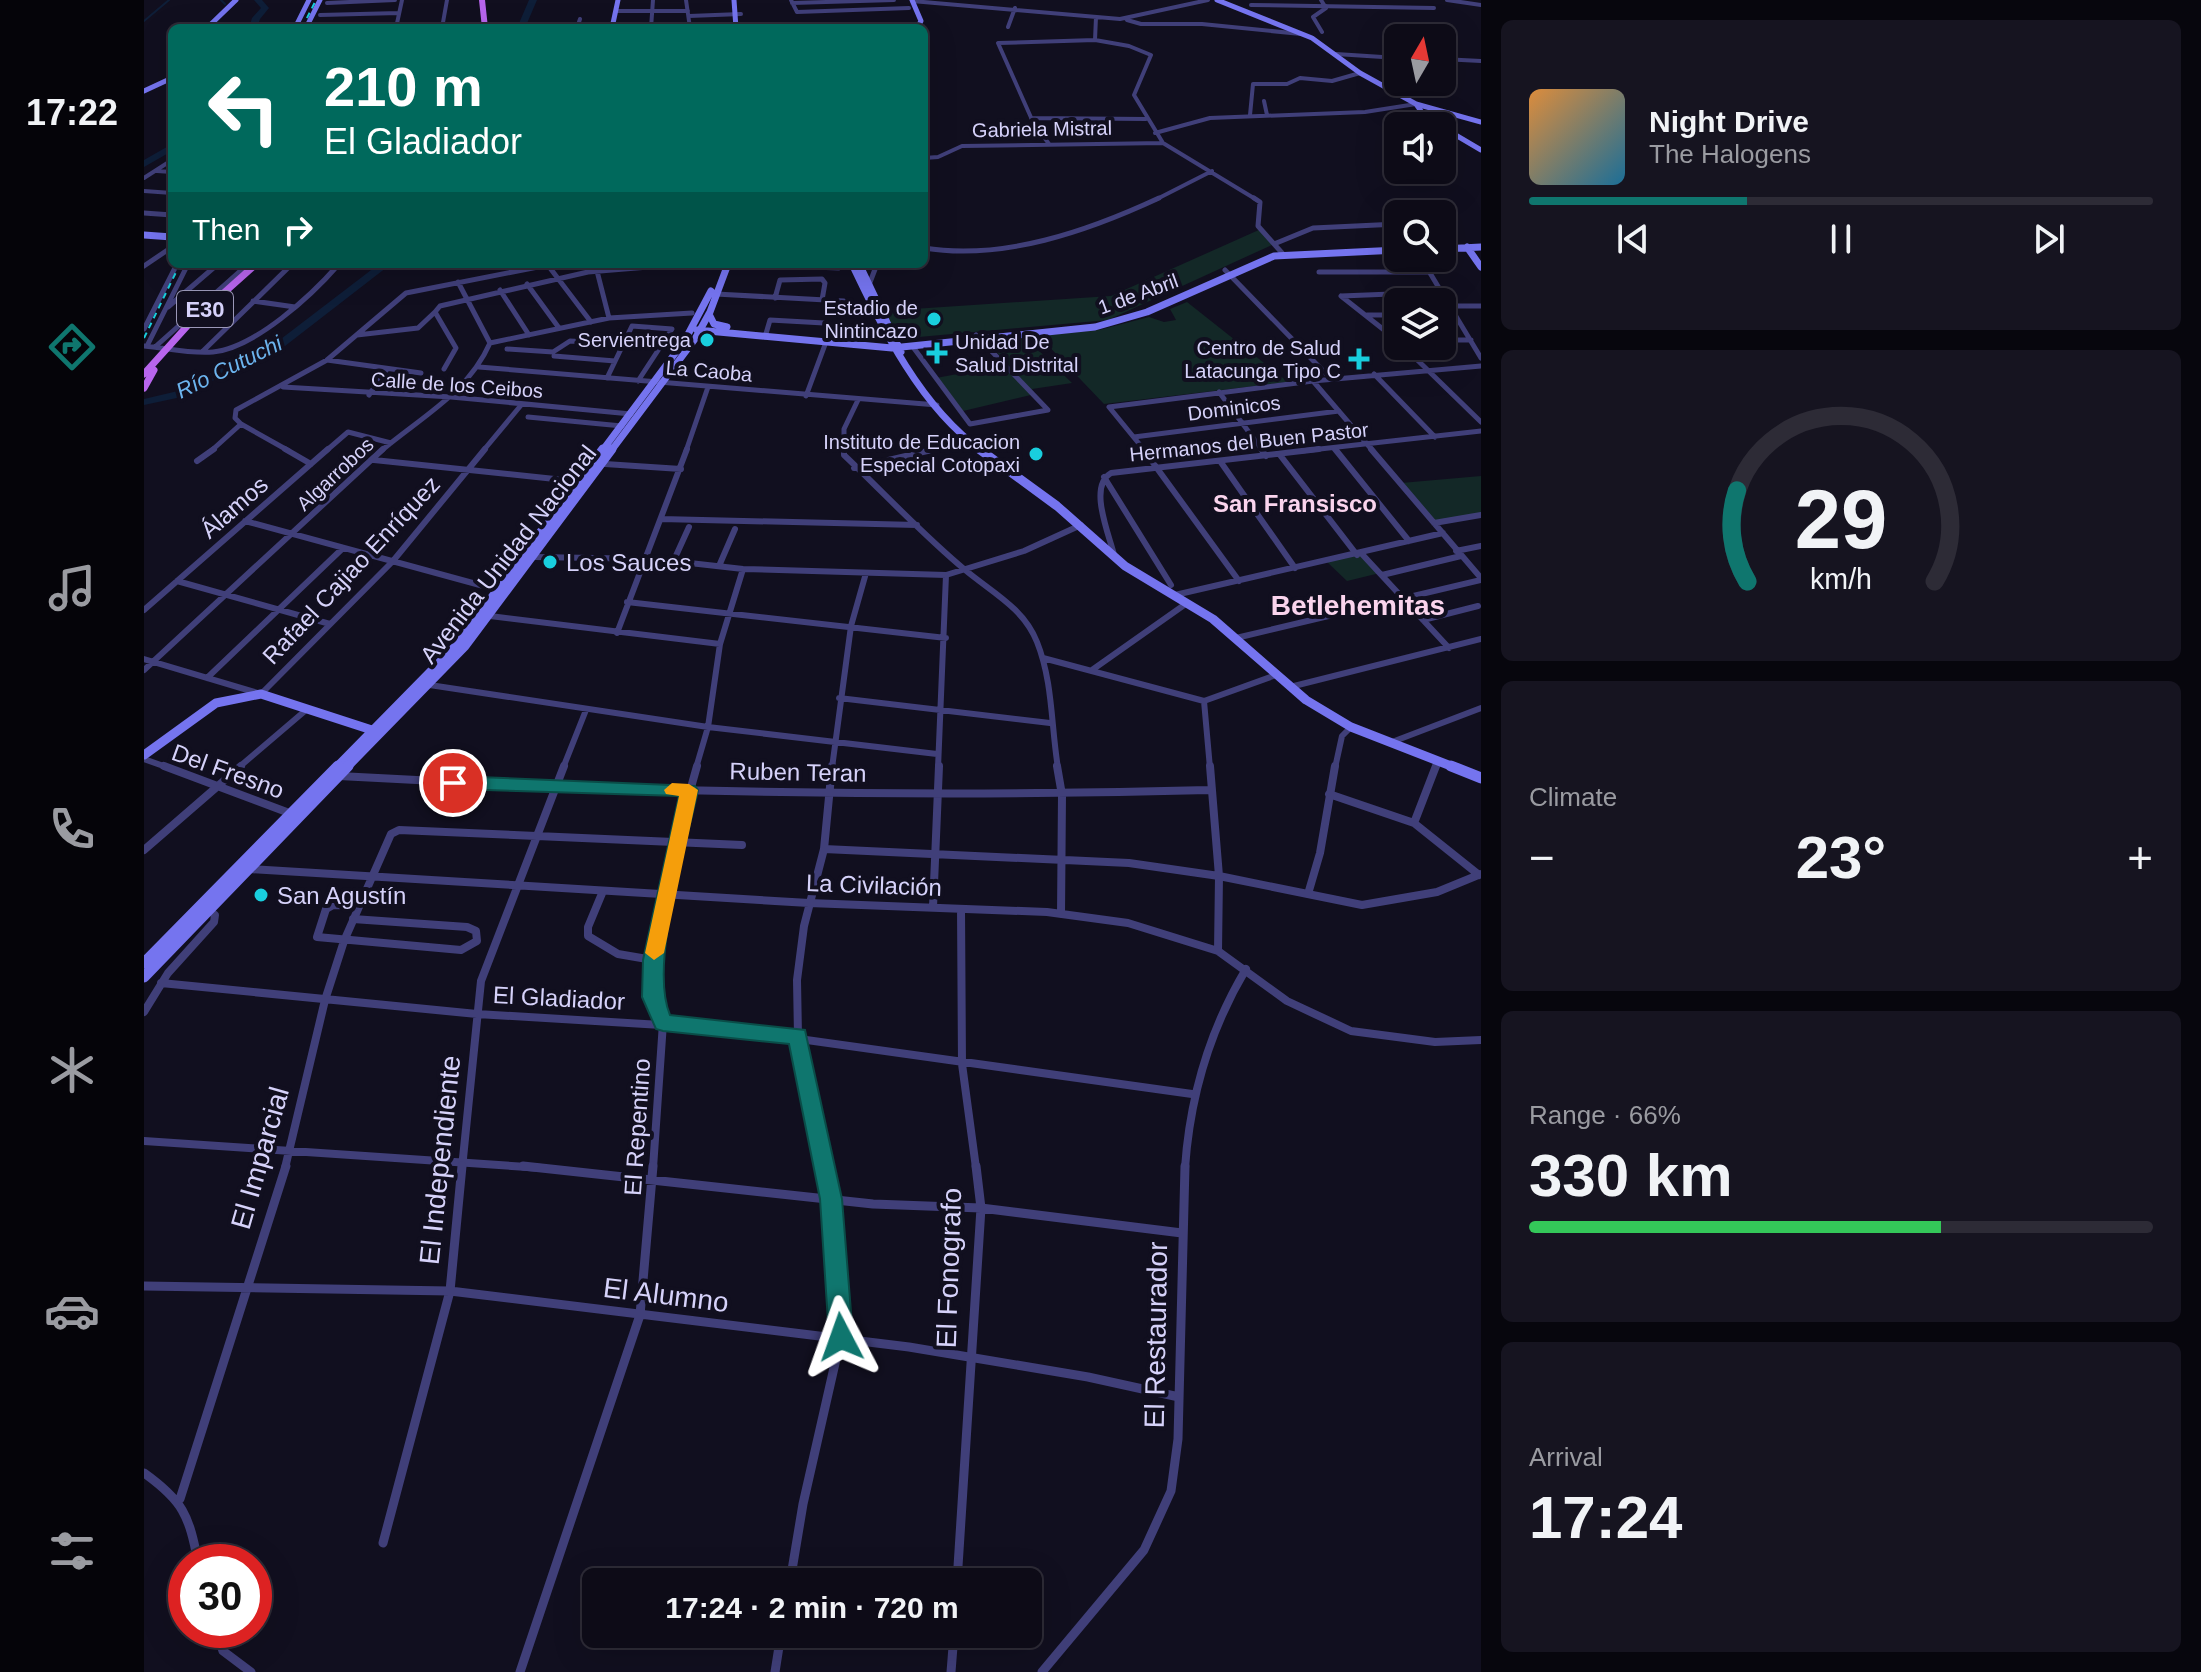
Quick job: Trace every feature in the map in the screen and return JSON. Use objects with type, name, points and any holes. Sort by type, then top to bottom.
[{"type":"main road","points":[[482,0],[485,24]]},
{"type":"main road","name":"E30","points":[[145,381],[158,363],[157,358],[167,347],[252,268]]},
{"type":"street","points":[[297,24],[309,0]]},
{"type":"street","points":[[308,24],[320,0]]},
{"type":"street","points":[[327,3],[395,0]]},
{"type":"street","points":[[397,24],[402,0]]},
{"type":"street","points":[[443,24],[447,0]]},
{"type":"street","points":[[613,24],[618,0]]},
{"type":"street","points":[[651,24],[653,0]]},
{"type":"street","points":[[686,0],[689,24]]},
{"type":"street","points":[[616,11],[688,13],[738,21],[737,0]]},
{"type":"street","points":[[894,0],[791,1],[797,12],[909,8]]},
{"type":"street","points":[[905,0],[913,24]]},
{"type":"street","points":[[919,24],[921,21],[912,0],[957,1],[1125,19],[1141,24],[1202,24],[1303,34]]},
{"type":"street","points":[[998,6],[1002,0]]},
{"type":"street","points":[[1125,19],[1208,0]]},
{"type":"street","points":[[1217,0],[1303,34],[1360,73],[1416,104],[1481,122]]},
{"type":"street","points":[[1321,0],[1326,8]]},
{"type":"street","points":[[1447,0],[1481,5]]},
{"type":"street","points":[[211,24],[232,1]]},
{"type":"street","points":[[840,1],[843,11]]},
{"type":"street","points":[[1251,5],[1434,8]]},
{"type":"street","points":[[1008,27],[1015,8]]},
{"type":"street","points":[[1322,32],[1313,17],[1326,8]]},
{"type":"street","points":[[320,15],[399,13]]},
{"type":"street","points":[[351,23],[354,14]]},
{"type":"street","points":[[1095,40],[1096,17]]},
{"type":"street","points":[[578,24],[580,19]]},
{"type":"street","points":[[1049,144],[1031,118],[1004,60],[1000,40],[1095,40],[1129,46],[1151,55],[1134,95],[1155,133],[1163,143],[1260,202],[1256,221],[1279,249],[1313,228],[1384,225]]},
{"type":"street","points":[[1336,54],[1384,57]]},
{"type":"street","points":[[1456,60],[1481,61]]},
{"type":"street","points":[[1250,115],[1253,84],[1287,84],[1300,78],[1332,81],[1360,73]]},
{"type":"street","points":[[144,91],[158,88],[168,81]]},
{"type":"street","points":[[1264,101],[1267,115]]},
{"type":"street","points":[[1155,133],[1210,118],[1365,112],[1416,104]]},
{"type":"street","points":[[1416,104],[1422,112]]},
{"type":"street","points":[[1031,118],[1146,119]]},
{"type":"street","points":[[1456,135],[1481,150]]},
{"type":"street","name":"Gabriela Mistral","points":[[928,158],[938,157],[962,146],[1163,143]]},
{"type":"street","points":[[144,178],[168,163]]},
{"type":"street","points":[[155,171],[168,172]]},
{"type":"street","points":[[928,249],[944,253],[987,250],[1093,225],[1144,208],[1212,171]]},
{"type":"street","points":[[144,191],[168,193]]},
{"type":"street","points":[[144,213],[168,215]]},
{"type":"street","points":[[144,235],[168,237]]},
{"type":"street","points":[[1474,247],[1481,256]]},
{"type":"street","points":[[1474,247],[1481,267]]},
{"type":"street","name":"1 de Abril","points":[[697,330],[726,330],[896,347],[1123,321],[1279,249],[1384,248]]},
{"type":"street","points":[[144,266],[168,250]]},
{"type":"street","points":[[144,329],[147,316],[175,268]]},
{"type":"street","points":[[186,268],[145,346],[219,351],[296,307],[335,268]]},
{"type":"street","points":[[165,309],[213,268]]},
{"type":"street","points":[[155,347],[244,268]]},
{"type":"street","points":[[203,351],[288,268]]},
{"type":"street","points":[[311,464],[241,424],[235,418],[236,410],[327,360],[406,293],[527,268]]},
{"type":"street","points":[[549,268],[591,322]]},
{"type":"street","points":[[356,335],[418,328],[437,309],[500,290],[597,271],[635,268]]},
{"type":"street","name":"Avenida Unidad Nacional","points":[[697,330],[723,268]]},
{"type":"street","name":"Avenida Unidad Nacional","points":[[144,977],[243,867],[490,616],[504,591],[586,482],[605,464],[709,314],[724,268]]},
{"type":"street","points":[[855,268],[865,282]]},
{"type":"street","points":[[860,268],[896,347],[937,405],[969,442],[1081,525],[1114,557],[1236,638],[1290,687],[1351,727],[1481,778]]},
{"type":"street","points":[[865,282],[874,268]]},
{"type":"street","points":[[597,271],[609,318]]},
{"type":"street","points":[[1319,272],[1384,272]]},
{"type":"street","points":[[1430,272],[1440,288]]},
{"type":"street","points":[[1228,273],[1331,379]]},
{"type":"street","points":[[775,298],[780,280],[822,279],[825,283],[822,300]]},
{"type":"street","points":[[458,282],[490,343],[609,318],[692,313]]},
{"type":"street","points":[[527,284],[559,328]]},
{"type":"street","points":[[500,290],[529,335]]},
{"type":"street","points":[[1384,293],[1346,293],[1341,296],[1384,329]]},
{"type":"street","points":[[716,294],[844,301]]},
{"type":"street","points":[[253,301],[296,307]]},
{"type":"street","points":[[1456,306],[1481,306]]},
{"type":"street","points":[[437,309],[456,348],[444,369]]},
{"type":"street","points":[[709,314],[714,324],[726,330]]},
{"type":"street","points":[[1367,315],[1384,315]]},
{"type":"street","points":[[1456,315],[1481,358]]},
{"type":"street","points":[[766,334],[770,320],[775,319],[824,323]]},
{"type":"street","points":[[607,378],[631,328],[636,325],[673,330],[638,381]]},
{"type":"street","points":[[697,330],[726,330]]},
{"type":"street","name":"1 de Abril","points":[[766,334],[896,347],[979,337]]},
{"type":"street","points":[[913,347],[965,420],[977,425],[1048,409],[979,337]]},
{"type":"street","points":[[1456,340],[1471,340]]},
{"type":"street","points":[[545,373],[555,354],[570,341],[623,344]]},
{"type":"street","points":[[806,396],[826,342]]},
{"type":"street","name":"Algarrobos","points":[[144,670],[391,443],[451,397],[479,367],[490,343]]},
{"type":"street","points":[[507,349],[615,361]]},
{"type":"street","points":[[582,376],[591,359]]},
{"type":"street","points":[[327,360],[421,373]]},
{"type":"street","points":[[1419,360],[1481,422]]},
{"type":"street","points":[[1239,581],[1158,468],[1109,407],[1428,368],[1481,366]]},
{"type":"street","name":"La Caoba","points":[[479,367],[937,405]]},
{"type":"street","points":[[369,395],[387,369]]},
{"type":"street","points":[[1374,374],[1435,437]]},
{"type":"street","points":[[1236,638],[1481,579],[1313,381]]},
{"type":"street","name":"Avenida Unidad Nacional","points":[[425,684],[535,557],[622,426],[659,383]]},
{"type":"street","name":"Calle de los Ceibos","points":[[281,387],[369,395],[451,397],[631,414]]},
{"type":"street","points":[[617,633],[642,559],[681,469],[708,387]]},
{"type":"street","points":[[1219,392],[1266,456]]},
{"type":"street","points":[[858,400],[844,429],[841,446],[854,468],[966,571],[1004,596],[1030,629],[1043,658],[1051,698],[1050,723],[1062,795],[1061,914]]},
{"type":"street","name":"Rafael Cajiao Enríquez","points":[[144,757],[216,703],[261,694],[393,561],[522,404]]},
{"type":"street","name":"Dominicos","points":[[1134,437],[1339,411]]},
{"type":"street","points":[[528,417],[622,426]]},
{"type":"street","points":[[197,461],[224,442],[241,424]]},
{"type":"street","name":"Hermanos del Buen Pastor","points":[[1114,557],[1099,490],[1104,477],[1111,473],[1481,431]]},
{"type":"street","name":"Álamos","points":[[144,610],[348,432],[391,443]]},
{"type":"street","points":[[854,468],[969,442]]},
{"type":"street","points":[[1335,449],[1409,541]]},
{"type":"street","points":[[1280,455],[1359,554],[1449,648]]},
{"type":"street","points":[[374,460],[586,482]]},
{"type":"street","points":[[1220,461],[1295,568]]},
{"type":"street","points":[[605,464],[681,469]]},
{"type":"street","points":[[1104,477],[1171,585]]},
{"type":"street","points":[[1434,523],[1481,515]]},
{"type":"street","points":[[661,519],[917,525]]},
{"type":"street","points":[[245,521],[504,591]]},
{"type":"street","points":[[535,557],[674,560],[743,569],[946,575],[1024,551],[1081,525]]},
{"type":"street","points":[[674,560],[689,527]]},
{"type":"street","points":[[719,566],[735,529]]},
{"type":"street","points":[[1175,595],[1443,533]]},
{"type":"street","points":[[1382,575],[1481,546]]},
{"type":"street","points":[[207,678],[343,548]]},
{"type":"street","name":"El Repentino","points":[[520,1672],[640,1315],[654,1178],[663,1023],[652,997],[653,960],[676,841],[708,727],[720,644],[743,569]]},
{"type":"street","points":[[792,1568],[803,1504],[841,1337],[831,1199],[798,1036],[797,980],[809,903],[824,849],[839,698],[851,626],[866,573]]},
{"type":"street","points":[[933,907],[937,754],[946,638],[946,575]]},
{"type":"street","points":[[177,581],[330,624]]},
{"type":"street","points":[[627,602],[946,638]]},
{"type":"street","points":[[1092,670],[1187,603]]},
{"type":"street","points":[[1423,620],[1478,606]]},
{"type":"street","points":[[490,616],[720,644]]},
{"type":"street","points":[[1290,687],[1481,639]]},
{"type":"street","points":[[1043,658],[1204,701],[1276,675]]},
{"type":"street","points":[[144,659],[378,732]]},
{"type":"street","points":[[425,684],[708,727],[937,754]]},
{"type":"street","points":[[839,698],[1050,723]]},
{"type":"street","points":[[1204,701],[1209,790],[1219,876],[1218,951]]},
{"type":"street","points":[[1392,742],[1481,708]]},
{"type":"street","points":[[144,850],[306,710]]},
{"type":"street","name":"El Independiente","points":[[383,1543],[450,1291],[481,981],[541,834],[586,710]]},
{"type":"street","points":[[1308,894],[1320,853],[1342,736],[1351,727]]},
{"type":"street","name":"Avenida Unidad Nacional","points":[[295,816],[339,776],[378,732]]},
{"type":"street","name":"Del Fresno","points":[[144,757],[295,816]]},
{"type":"street","points":[[1414,823],[1439,760]]},
{"type":"street","name":"Ruben Teran","points":[[339,776],[558,787],[831,794],[1062,795],[1209,790]]},
{"type":"street","points":[[824,849],[1062,859],[1219,876],[1362,905],[1437,892],[1480,874],[1414,823],[1329,794]]},
{"type":"street","name":"El Imparcial","points":[[180,1499],[245,1286],[291,1150],[325,1000],[344,941],[391,834],[399,830],[541,834]]},
{"type":"street","points":[[541,834],[742,845]]},
{"type":"street","name":"La Civilación","points":[[243,867],[372,878],[1061,914],[1128,923],[1218,951],[1287,1001],[1351,1031],[1435,1042],[1481,1040]]},
{"type":"street","points":[[603,891],[588,927],[588,936],[597,945],[624,957],[653,960]]},
{"type":"street","points":[[353,919],[467,927],[474,929],[478,937],[473,946],[461,950],[317,937],[321,918],[333,905],[359,906]]},
{"type":"street","points":[[144,1012],[161,983],[214,922],[215,915],[204,908]]},
{"type":"street","name":"Avenida Unidad Nacional","points":[[144,963],[204,908]]},
{"type":"street","name":"El Fonografo","points":[[958,1568],[981,1208],[962,1064],[961,909]]},
{"type":"street","name":"El Restaurador","points":[[1042,1672],[1143,1553],[1166,1509],[1176,1466],[1182,1233],[1192,1094],[1215,1019],[1246,969]]},
{"type":"street","name":"El Gladiador","points":[[161,983],[477,1014],[663,1023],[798,1036],[962,1064],[1126,1082],[1192,1094]]},
{"type":"street","points":[[144,1141],[654,1178],[831,1199],[981,1208],[1182,1233]]},
{"type":"street","name":"El Alumno","points":[[144,1286],[450,1291],[841,1337],[971,1357],[1179,1397]]},
{"type":"street","points":[[144,1473],[180,1499],[190,1519],[195,1544]]},
{"type":"street","points":[[222,1648],[251,1672]]},
{"type":"street","points":[[775,1672],[779,1648]]},
{"type":"street","points":[[951,1672],[953,1648]]},
{"type":"green space","points":[[1261,229],[1274,244],[1108,320],[897,339],[883,311],[1111,296]]},
{"type":"green space","points":[[1187,302],[1288,382],[1104,404],[1039,336],[1099,330],[1149,317],[1164,322],[1176,320],[1170,309]]},
{"type":"green space","points":[[1026,338],[1072,383],[1032,389],[1035,394],[963,411],[936,378],[1006,365],[1012,369],[987,341]]},
{"type":"green space","points":[[1481,476],[1481,514],[1434,523],[1401,483]]},
{"type":"green space","points":[[1361,553],[1380,573],[1347,581],[1326,561]]},
{"type":"waterway","points":[[144,21],[169,0]]},
{"type":"waterway","points":[[221,0],[225,4]]},
{"type":"waterway","points":[[254,24],[265,8],[258,0]]},
{"type":"waterway","name":"Río Cutuchi","points":[[523,24],[533,0]]},
{"type":"waterway","points":[[144,164],[168,149]]},
{"type":"waterway","name":"Río Cutuchi","points":[[144,402],[182,394],[231,366],[281,344],[381,268]]},
{"type":"railway","points":[[304,24],[316,0]]},
{"type":"railway","points":[[144,338],[178,268]]},
{"type":"slow traffic","points":[[654,953],[689,790],[672,790]]},
{"type":"place","name":"Estadio de Nintincazo","points":[[934,319]]},
{"type":"place","name":"Servientrega","points":[[707,340]]},
{"type":"place","name":"Unidad De Salud Distrital","points":[[937,353]]},
{"type":"place","name":"Centro de Salud Latacunga Tipo C","points":[[1359,359]]},
{"type":"place","name":"Instituto de Educacion Especial Cotopaxi","points":[[1036,454]]},
{"type":"place","name":"Los Sauces","points":[[550,562]]},
{"type":"place","name":"San Agustín","points":[[261,895]]},
{"type":"district","name":"San Fransisco","points":[[1295,503]]},
{"type":"district","name":"Betlehemitas","points":[[1358,605]]},
{"type":"route","points":[[453,783],[689,790],[653,960],[652,997],[663,1023],[798,1036],[831,1199],[841,1337]]}]
